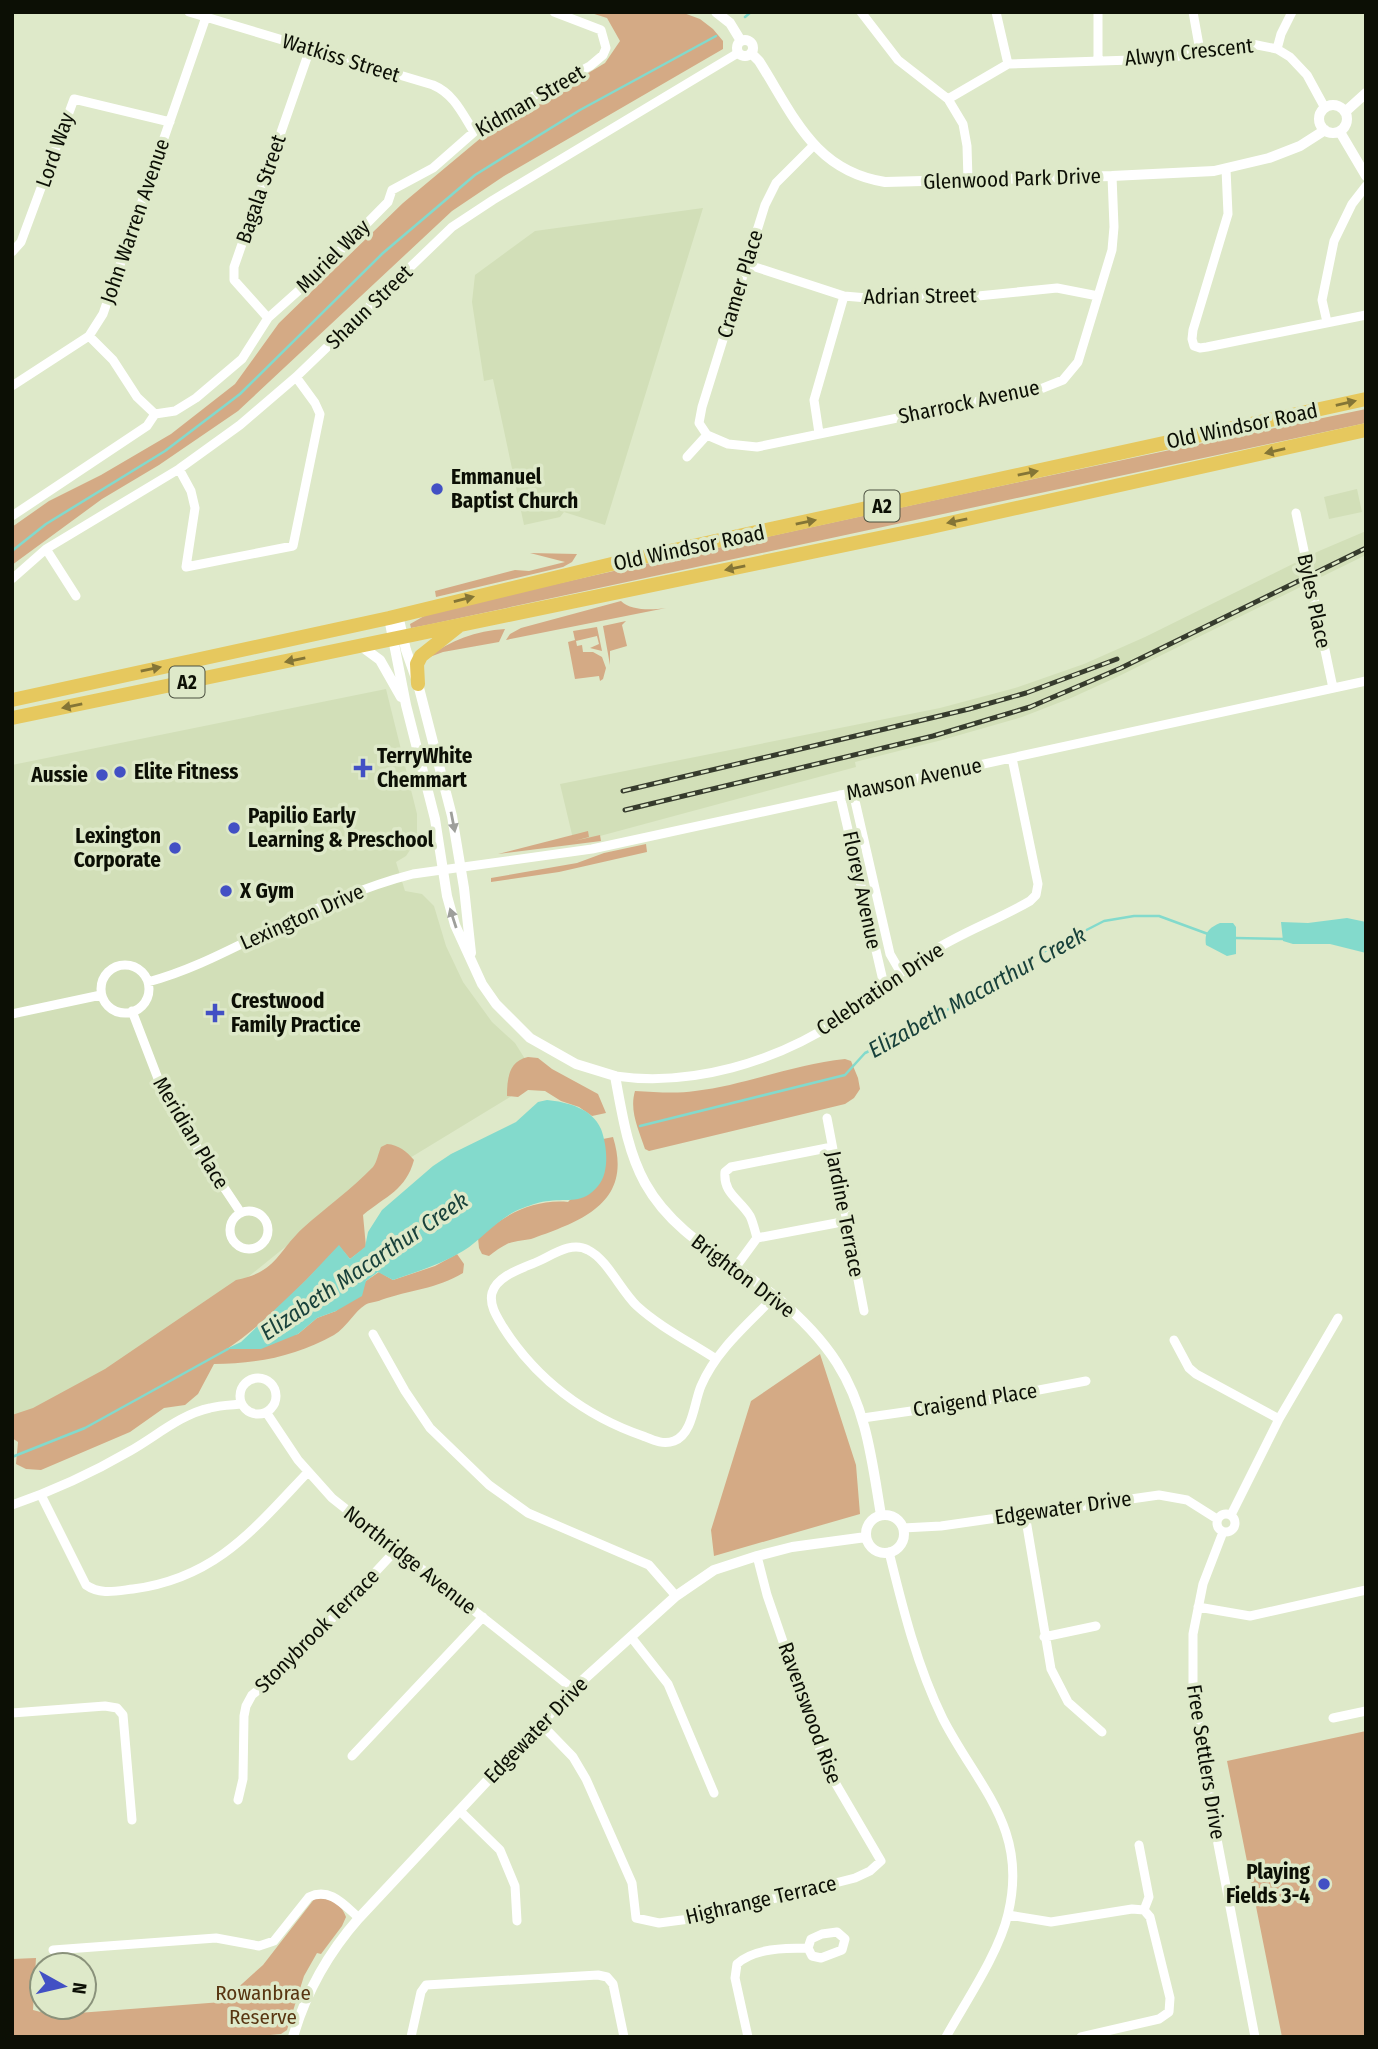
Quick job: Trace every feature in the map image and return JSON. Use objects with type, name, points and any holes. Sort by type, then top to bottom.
[{"type":"highway","name":"Old Windsor Road","points":[[12,700],[394,617],[620,562],[1366,398]]},
{"type":"highway","name":"Old Windsor Road","points":[[12,718],[927,528],[1366,430]]},
{"type":"highway","points":[[418,684],[417,664],[421,656],[461,624]]},
{"type":"street","name":"Watkiss Street","points":[[189,12],[443,90],[452,97],[474,132]]},
{"type":"street","name":"Kidman Street","points":[[392,190],[433,168],[474,132],[540,92],[590,66],[603,55],[607,44],[601,30],[554,12]]},
{"type":"street","points":[[716,12],[730,23],[741,41]]},
{"type":"street","points":[[861,12],[898,60],[948,99],[963,124],[968,180]]},
{"type":"street","points":[[996,12],[1008,64]]},
{"type":"street","points":[[1097,12],[1098,60]]},
{"type":"street","points":[[1193,12],[1200,51]]},
{"type":"street","points":[[1277,49],[1292,12]]},
{"type":"street","name":"John Warren Avenue","points":[[12,386],[89,336],[108,303],[206,17]]},
{"type":"street","points":[[741,41],[751,42],[753,47],[746,57],[738,53],[737,45],[741,41]]},
{"type":"street","name":"Alwyn Crescent","points":[[948,99],[1008,64],[1163,58],[1247,43],[1277,49],[1290,57],[1303,69],[1325,108]]},
{"type":"street","name":"Bagala Street","points":[[268,318],[234,281],[234,267],[310,49]]},
{"type":"street","name":"Shaun Street","points":[[12,579],[46,549],[178,469],[240,425],[296,377],[452,227],[738,53]]},
{"type":"street","name":"Glenwood Park Drive","points":[[751,53],[813,146],[839,167],[874,180],[897,183],[1112,176],[1226,169],[1290,150],[1325,130]]},
{"type":"street","points":[[1345,112],[1366,93]]},
{"type":"street","name":"Lord Way","points":[[12,252],[21,242],[74,99],[170,122]]},
{"type":"street","points":[[1338,106],[1345,112],[1346,125],[1340,132],[1325,130],[1319,119],[1325,108],[1338,106]]},
{"type":"street","points":[[1340,132],[1366,176]]},
{"type":"street","name":"Cramer Place","points":[[707,435],[699,423],[702,407],[765,205],[776,183],[813,146]]},
{"type":"street","points":[[1226,169],[1228,214],[1193,330],[1194,345],[1207,347],[1366,315]]},
{"type":"street","name":"Sharrock Avenue","points":[[707,435],[728,444],[757,447],[1043,388],[1063,380],[1078,362],[1114,239],[1112,176]]},
{"type":"street","points":[[1327,322],[1322,300],[1334,241],[1352,204],[1366,186]]},
{"type":"street","name":"Muriel Way","points":[[155,414],[175,411],[196,398],[242,359],[268,318],[315,276],[388,202],[392,190]]},
{"type":"street","name":"Adrian Street","points":[[746,264],[844,296],[879,299],[968,297],[1057,288],[1098,296]]},
{"type":"street","points":[[819,433],[814,400],[844,296]]},
{"type":"street","points":[[12,516],[147,426],[155,414],[137,397],[113,360],[89,336]]},
{"type":"street","points":[[178,469],[191,491],[195,508],[186,567],[293,546],[320,414],[296,377]]},
{"type":"street","points":[[687,457],[707,435]]},
{"type":"street","name":"Byles Place","points":[[1296,513],[1333,688]]},
{"type":"street","points":[[46,549],[76,596]]},
{"type":"street","points":[[394,617],[398,638]]},
{"type":"street","name":"Celebration Drive","points":[[398,638],[418,684],[452,816],[472,963]]},
{"type":"street","name":"Celebration Drive","points":[[398,638],[405,705],[431,802],[455,925],[482,984],[495,1003],[530,1038],[576,1064],[615,1076],[665,1080],[734,1067],[780,1051],[839,1020],[950,940],[1022,905],[1036,895],[1038,884],[1012,758]]},
{"type":"street","points":[[361,646],[380,660],[405,705]]},
{"type":"street","name":"Mawson Avenue","points":[[461,869],[592,849],[1366,681]]},
{"type":"street","name":"Florey Avenue","points":[[853,792],[890,954],[901,973]]},
{"type":"street","name":"Florey Avenue","points":[[840,795],[884,985]]},
{"type":"street","name":"Lexington Drive","points":[[148,982],[211,959],[365,888],[413,874],[461,869]]},
{"type":"street","points":[[117,965],[134,966],[148,982],[148,995],[132,1012],[123,1013],[109,1007],[101,995],[106,974],[117,965]]},
{"type":"street","points":[[12,1014],[101,995]]},
{"type":"street","name":"Meridian Place","points":[[132,1012],[167,1102],[241,1213]]},
{"type":"street","name":"Brighton Drive","points":[[615,1076],[634,1160],[646,1185],[671,1220],[710,1253],[775,1296],[813,1330],[848,1382],[863,1418],[881,1515]]},
{"type":"street","name":"Jardine Terrace","points":[[827,1118],[864,1311]]},
{"type":"street","points":[[757,1238],[751,1216],[728,1191],[724,1181],[725,1172],[731,1167],[832,1147]]},
{"type":"street","name":"Meridian Place","points":[[241,1213],[257,1213],[268,1226],[266,1238],[259,1246],[242,1248],[233,1240],[230,1228],[236,1216],[241,1213]]},
{"type":"street","points":[[734,1268],[757,1238],[847,1221]]},
{"type":"street","points":[[716,1359],[646,1314],[632,1301],[596,1255],[586,1248],[573,1247],[550,1255],[500,1280],[494,1288],[492,1306],[505,1330],[556,1388],[583,1408],[612,1424],[657,1441],[673,1441],[681,1437],[687,1428],[702,1384],[716,1359],[775,1296]]},
{"type":"street","points":[[1231,1515],[1279,1419],[1338,1318]]},
{"type":"street","points":[[373,1334],[405,1391],[430,1428],[489,1485],[528,1513],[649,1565],[676,1596]]},
{"type":"street","points":[[1174,1340],[1189,1368],[1196,1374],[1279,1419]]},
{"type":"street","points":[[251,1380],[264,1380],[273,1387],[274,1403],[266,1412],[252,1413],[242,1404],[240,1396],[245,1385],[251,1380]]},
{"type":"street","name":"Craigend Place","points":[[863,1418],[1086,1381]]},
{"type":"street","points":[[12,1505],[41,1496],[128,1452],[192,1414],[210,1408],[242,1404]]},
{"type":"street","name":"Northridge Avenue","points":[[266,1412],[298,1460],[332,1498],[573,1689]]},
{"type":"street","points":[[41,1496],[86,1585],[93,1591],[110,1592],[167,1582],[222,1556],[256,1527],[308,1472]]},
{"type":"street","name":"Edgewater Drive","points":[[903,1528],[941,1526],[1159,1495],[1187,1500],[1217,1519]]},
{"type":"street","points":[[1025,1514],[1051,1669],[1068,1702],[1102,1732]]},
{"type":"street","points":[[1222,1514],[1231,1515],[1235,1526],[1231,1531],[1223,1532],[1217,1527],[1217,1519],[1222,1514]]},
{"type":"street","points":[[881,1515],[892,1516],[903,1528],[901,1543],[889,1552],[874,1550],[866,1537],[871,1520],[881,1515]]},
{"type":"street","name":"Free Settlers Drive","points":[[1223,1532],[1203,1584],[1198,1607],[1193,1634],[1193,1690],[1217,1839],[1255,2037]]},
{"type":"street","name":"Edgewater Drive","points":[[293,2037],[314,1982],[359,1917],[573,1689],[676,1596],[714,1570],[757,1556],[866,1537]]},
{"type":"street","name":"Stonybrook Terrace","points":[[238,1800],[243,1779],[246,1706],[253,1695],[287,1667],[396,1550]]},
{"type":"street","points":[[889,1552],[909,1631],[943,1719],[993,1801],[1004,1825],[1012,1870],[1008,1916],[998,1943],[946,2037]]},
{"type":"street","name":"Ravenswood Rise","points":[[757,1556],[826,1767],[881,1861]]},
{"type":"street","points":[[1198,1607],[1250,1616],[1366,1590]]},
{"type":"street","points":[[352,1756],[483,1617]]},
{"type":"street","points":[[1044,1637],[1096,1626]]},
{"type":"street","points":[[631,1637],[668,1684],[714,1793]]},
{"type":"street","points":[[12,1713],[105,1706],[117,1708],[123,1715],[132,1820]]},
{"type":"street","points":[[1333,1718],[1366,1711]]},
{"type":"street","name":"Highrange Terrace","points":[[541,1724],[573,1757],[586,1779],[632,1883],[636,1918],[659,1923],[697,1918],[855,1878],[870,1871],[881,1861]]},
{"type":"street","points":[[460,1811],[500,1850],[515,1886],[517,1921]]},
{"type":"street","points":[[1139,1845],[1149,1897],[1144,1910]]},
{"type":"street","points":[[53,1950],[216,1938],[251,1945],[267,1945],[274,1941],[309,1897],[316,1894],[333,1896],[359,1917]]},
{"type":"street","points":[[1008,1916],[1051,1922],[1132,1909],[1144,1910],[1150,1917],[1170,1998],[1169,2012],[1160,2019],[1080,2037]]},
{"type":"street","points":[[748,2037],[736,1978],[737,1964],[747,1957],[783,1948],[808,1948]]},
{"type":"street","points":[[411,2037],[421,1992],[426,1986],[598,1975],[607,1977],[613,1984],[624,2037]]},
{"type":"shaded area","points":[[703,208],[605,525],[564,512],[560,517],[524,525],[493,379],[484,381],[472,302],[475,275],[535,231]]},
{"type":"shaded area","points":[[1357,489],[1362,512],[1329,519],[1324,497]]},
{"type":"shaded area","points":[[1366,531],[1366,555],[1071,698],[1022,717],[855,762],[856,767],[574,843],[560,784],[940,708],[1015,688],[1084,664],[1145,637],[1319,551]]},
{"type":"shaded area","points":[[386,689],[417,814],[417,833],[412,847],[406,856],[396,862],[405,891],[422,894],[434,906],[446,946],[463,982],[492,1022],[515,1043],[537,1078],[395,1167],[284,1248],[201,1315],[12,1425],[12,765]]},
{"type":"green space","points":[[588,12],[681,12],[700,19],[713,29],[723,41],[723,49],[504,176],[452,211],[238,411],[159,465],[102,499],[12,565],[12,527],[49,501],[101,475],[171,434],[235,384],[279,323],[403,203],[482,137],[605,63],[620,41],[607,18]]},
{"type":"green space","points":[[1366,409],[1366,423],[427,625],[411,628],[410,624],[445,609],[560,583]]},
{"type":"green space","points":[[530,553],[577,554],[572,562],[563,567],[436,597],[435,591],[515,570],[529,571],[565,562]]},
{"type":"green space","points":[[621,601],[636,608],[666,608],[506,640],[510,634],[521,628]]},
{"type":"green space","points":[[626,621],[622,625],[627,646],[610,651],[610,665],[603,626]]},
{"type":"green space","points":[[597,627],[602,651],[590,648],[599,644],[597,636],[576,641],[577,646],[582,645],[583,652],[593,652],[602,657],[606,668],[603,679],[600,681],[599,676],[575,679],[568,642],[575,640],[573,631]]},
{"type":"green space","points":[[505,629],[499,642],[443,652],[427,658],[464,638]]},
{"type":"green space","points":[[588,831],[589,837],[574,841],[600,835],[601,841],[498,854]]},
{"type":"green space","points":[[646,844],[647,852],[559,872],[491,882],[491,878],[577,863],[604,853]]},
{"type":"green space","points":[[528,1057],[538,1058],[552,1069],[598,1094],[606,1113],[592,1116],[545,1091],[528,1090],[518,1097],[507,1096],[510,1071],[517,1062]]},
{"type":"green space","points":[[845,1059],[851,1061],[860,1089],[854,1098],[845,1104],[649,1151],[645,1149],[634,1113],[635,1091],[680,1092],[714,1088],[807,1065]]},
{"type":"green space","points":[[613,1137],[617,1159],[616,1177],[610,1192],[600,1205],[571,1224],[531,1239],[507,1244],[489,1256],[482,1254],[478,1238],[509,1215],[543,1203],[568,1202],[606,1162],[603,1139]]},
{"type":"green space","points":[[387,1144],[402,1149],[414,1160],[400,1186],[363,1215],[366,1247],[350,1259],[339,1246],[271,1314],[227,1349],[298,1334],[317,1318],[336,1311],[379,1272],[393,1280],[435,1266],[457,1254],[464,1264],[463,1273],[433,1286],[367,1304],[339,1332],[306,1348],[261,1360],[214,1364],[198,1394],[185,1405],[164,1408],[130,1432],[41,1470],[26,1469],[16,1464],[18,1442],[12,1438],[12,1415],[33,1408],[105,1369],[236,1280],[260,1272],[275,1260],[303,1228],[373,1167],[381,1147]]},
{"type":"green space","points":[[820,1354],[856,1465],[860,1514],[714,1556],[711,1530],[751,1401]]},
{"type":"green space","points":[[1366,1731],[1366,2037],[1282,2037],[1227,1761]]},
{"type":"green space","name":"Rowanbrae Reserve","points":[[315,1898],[334,1902],[341,1908],[346,1917],[342,1926],[321,1954],[317,1953],[304,1976],[287,2030],[281,2034],[249,2037],[12,2037],[12,1959],[28,1958],[28,2021],[98,2021],[98,2011],[222,2002],[263,1965]]},
{"type":"water","points":[[1347,918],[1366,922],[1366,953],[1330,944],[1293,944],[1283,941],[1281,922],[1308,923]]},
{"type":"water","points":[[1220,923],[1233,923],[1236,927],[1236,954],[1227,956],[1206,945],[1208,931]]},
{"type":"water","points":[[538,1102],[563,1102],[585,1111],[601,1129],[606,1150],[606,1166],[602,1180],[592,1192],[575,1200],[543,1202],[514,1212],[463,1251],[420,1271],[393,1280],[378,1272],[366,1281],[362,1296],[317,1318],[298,1334],[261,1349],[226,1349],[241,1342],[339,1245],[350,1259],[365,1247],[368,1232],[382,1210],[433,1166],[451,1154],[516,1122]]},
{"type":"waterway","points":[[745,17],[751,12]]},
{"type":"waterway","points":[[12,551],[46,524],[165,451],[240,394],[383,253],[475,175],[580,110],[716,36]]},
{"type":"waterway","name":"Elizabeth Macarthur Creek","points":[[640,1126],[845,1075],[865,1053],[928,1024],[985,982],[1104,921],[1134,916],[1159,916],[1208,934]]},
{"type":"waterway","name":"Elizabeth Macarthur Creek","points":[[1235,938],[1285,939]]},
{"type":"waterway","name":"Elizabeth Macarthur Creek","points":[[12,1457],[85,1428],[228,1349]]},
{"type":"railway","points":[[625,810],[933,736],[1030,707],[1121,668],[1366,548]]},
{"type":"railway","points":[[623,791],[969,709],[1026,693],[1117,659]]},
{"type":"place","name":"Emmanuel Baptist Church","points":[[437,489]]},
{"type":"place","name":"TerryWhite Chemmart","points":[[363,768]]},
{"type":"place","name":"Elite Fitness","points":[[120,772]]},
{"type":"place","name":"Aussie","points":[[102,775]]},
{"type":"place","name":"Papilio Early Learning & Preschool","points":[[234,828]]},
{"type":"place","name":"Lexington Corporate","points":[[175,848]]},
{"type":"place","name":"X Gym","points":[[226,891]]},
{"type":"place","name":"Crestwood Family Practice","points":[[215,1013]]},
{"type":"place","name":"Playing Fields 3-4","points":[[1324,1884]]}]
